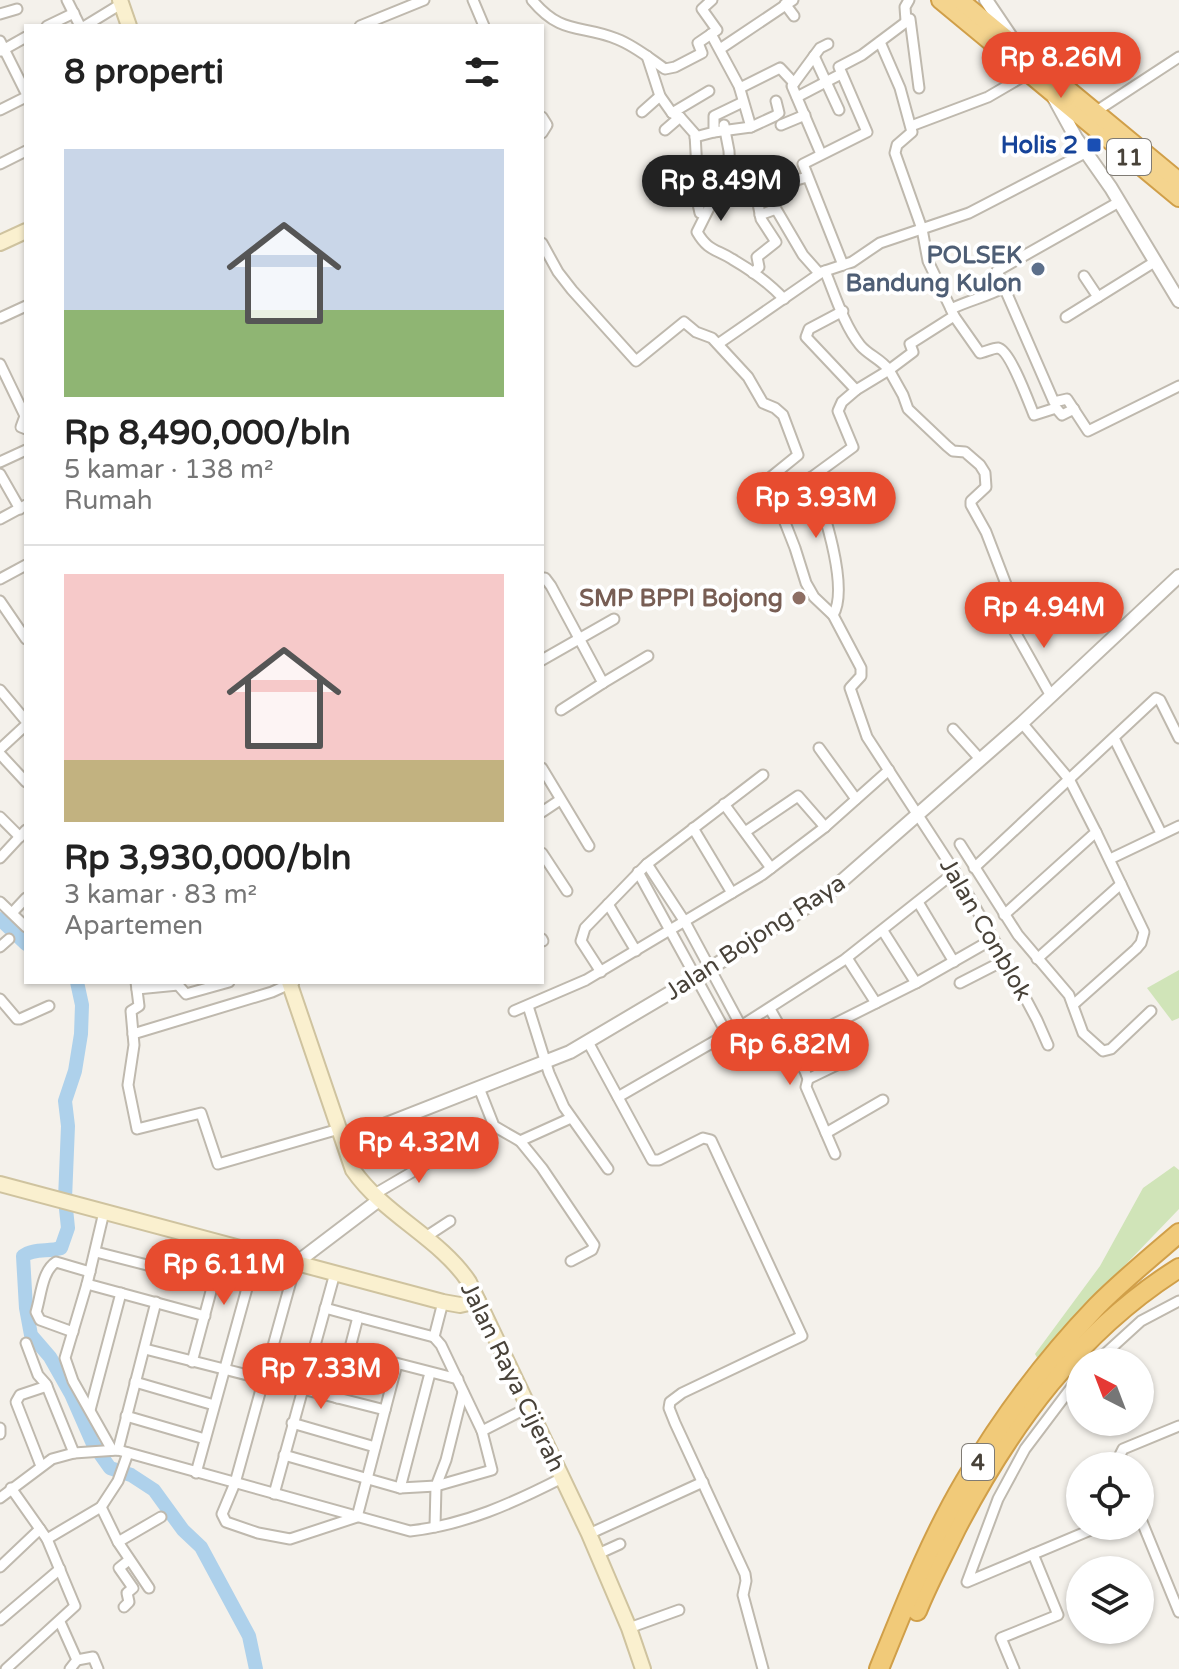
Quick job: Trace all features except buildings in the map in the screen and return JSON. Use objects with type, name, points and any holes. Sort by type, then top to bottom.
[{"type":"highway","name":"11","points":[[940,0],[1179,198]]},
{"type":"highway","name":"11","points":[[960,0],[993,20],[1080,117],[1178,177]]},
{"type":"highway","name":"4","points":[[879,1669],[916,1578],[964,1482],[1011,1411],[1058,1350],[1096,1308],[1179,1233]]},
{"type":"highway","name":"4","points":[[893,1669],[925,1590],[982,1479],[1027,1411],[1098,1330],[1179,1268]]},
{"type":"main road","points":[[120,2],[128,24]]},
{"type":"main road","points":[[0,243],[24,232]]},
{"type":"main road","name":"Jalan Raya Cijerah","points":[[291,984],[353,1170],[376,1198],[463,1273],[589,1534],[643,1669]]},
{"type":"main road","points":[[0,1184],[443,1302],[460,1305],[478,1301]]},
{"type":"street","points":[[67,0],[81,24]]},
{"type":"street","points":[[365,24],[424,0]]},
{"type":"street","points":[[473,0],[483,24]]},
{"type":"street","points":[[532,0],[560,24],[615,38],[665,69],[701,55],[698,43],[717,29],[702,8],[712,0]]},
{"type":"street","points":[[906,21],[905,7],[909,0]]},
{"type":"street","points":[[986,0],[993,20]]},
{"type":"street","points":[[85,24],[120,2]]},
{"type":"street","points":[[720,49],[789,2],[794,16]]},
{"type":"street","points":[[0,14],[17,9]]},
{"type":"street","points":[[51,24],[74,13]]},
{"type":"street","points":[[843,265],[803,163],[867,132],[840,66],[912,20],[919,88]]},
{"type":"street","points":[[711,34],[740,88],[751,127]]},
{"type":"street","points":[[24,38],[1,47],[24,91]]},
{"type":"street","points":[[880,42],[892,66],[911,126],[912,134],[902,139],[895,149],[922,229],[928,261],[953,313],[978,352],[1003,350],[1010,359],[1034,415],[1067,399],[1090,432],[1179,386]]},
{"type":"street","points":[[821,154],[792,86],[820,48],[828,44]]},
{"type":"street","points":[[647,56],[660,96],[694,131],[696,197],[700,213]]},
{"type":"street","points":[[814,56],[839,110]]},
{"type":"street","points":[[1179,57],[1080,117],[1085,153],[1119,202],[1179,301]]},
{"type":"street","points":[[740,88],[778,68],[794,83]]},
{"type":"street","points":[[911,126],[988,97],[1029,73]]},
{"type":"street","points":[[797,97],[841,74]]},
{"type":"street","points":[[665,130],[676,115],[709,91]]},
{"type":"street","points":[[0,110],[24,96]]},
{"type":"street","points":[[642,112],[660,96]]},
{"type":"street","points":[[776,101],[781,125]]},
{"type":"street","points":[[714,132],[714,116],[743,102]]},
{"type":"street","points":[[695,137],[725,128],[781,125],[805,115]]},
{"type":"street","points":[[725,128],[731,198]]},
{"type":"street","points":[[0,164],[24,152]]},
{"type":"street","points":[[718,344],[822,272],[843,265],[880,243],[969,213],[1085,153]]},
{"type":"street","points":[[753,273],[759,267],[756,258],[776,242],[760,215],[757,178],[793,181],[807,177]]},
{"type":"street","points":[[696,197],[731,198],[756,193]]},
{"type":"street","points":[[714,198],[698,234],[710,249],[728,256],[784,299]]},
{"type":"street","points":[[1055,406],[997,269],[1119,202]]},
{"type":"street","points":[[760,215],[776,209],[803,255],[822,272],[862,348],[872,353],[889,370],[906,406],[928,430],[953,451],[965,452],[985,473],[986,487],[971,501],[971,505],[986,532],[1009,592],[1000,601],[1001,607],[1051,696]]},
{"type":"street","points":[[544,247],[572,290],[636,361],[683,322],[718,344],[756,387],[763,403],[777,409],[789,426],[798,455],[764,482],[773,493],[806,583],[814,597],[833,615],[838,601],[831,531],[812,477]]},
{"type":"street","points":[[1066,317],[1156,261]]},
{"type":"street","points":[[1084,276],[1098,297]]},
{"type":"street","points":[[773,493],[812,477],[853,449],[838,411],[842,402],[913,352],[910,344],[973,298],[983,299],[1005,287]]},
{"type":"street","points":[[0,318],[24,307]]},
{"type":"street","points":[[843,311],[809,329],[806,337],[856,390]]},
{"type":"street","points":[[0,364],[24,413]]},
{"type":"street","points":[[0,462],[24,451]]},
{"type":"street","points":[[0,474],[23,507],[0,519]]},
{"type":"street","points":[[0,579],[24,566]]},
{"type":"street","name":"Jalan Bojong Raya","points":[[341,1135],[546,1064],[695,978],[827,894],[1022,723],[1179,576]]},
{"type":"street","points":[[546,588],[603,683]]},
{"type":"street","points":[[0,601],[24,636]]},
{"type":"street","name":"Jalan Conblok","points":[[833,615],[860,665],[861,676],[850,688],[867,737],[955,872],[1048,1045]]},
{"type":"street","points":[[544,659],[614,619]]},
{"type":"street","points":[[0,627],[12,621]]},
{"type":"street","points":[[561,710],[648,656]]},
{"type":"street","points":[[0,690],[24,720]]},
{"type":"street","points":[[974,868],[1157,698],[1179,738]]},
{"type":"street","points":[[1022,723],[1069,779],[1142,925],[1143,939],[1136,949],[1073,1005]]},
{"type":"street","points":[[24,725],[0,752],[24,780]]},
{"type":"street","points":[[953,729],[980,759]]},
{"type":"street","points":[[1114,738],[1161,833]]},
{"type":"street","points":[[819,748],[856,799]]},
{"type":"street","points":[[514,1011],[601,972],[771,868],[825,827],[889,770]]},
{"type":"street","points":[[544,772],[589,846]]},
{"type":"street","points":[[601,972],[580,937],[647,864],[763,775]]},
{"type":"street","points":[[745,832],[798,796],[825,827]]},
{"type":"street","points":[[544,811],[560,800]]},
{"type":"street","points":[[724,804],[771,868]]},
{"type":"street","points":[[0,817],[23,834],[0,858]]},
{"type":"street","points":[[1110,859],[1179,826]]},
{"type":"street","points":[[693,828],[732,893]]},
{"type":"street","points":[[1004,915],[1096,832]]},
{"type":"street","points":[[960,844],[1004,915],[1063,988],[1083,1033],[1103,1051],[1111,1049],[1151,1011]]},
{"type":"street","points":[[544,856],[567,891]]},
{"type":"street","points":[[647,864],[685,922],[741,1026]]},
{"type":"street","points":[[638,872],[727,1034]]},
{"type":"street","points":[[618,1097],[770,1009],[847,958],[955,872]]},
{"type":"street","points":[[1037,959],[1121,884]]},
{"type":"street","points":[[12,913],[24,900]]},
{"type":"street","points":[[0,902],[24,925]]},
{"type":"street","points":[[918,902],[954,962]]},
{"type":"street","points":[[608,904],[636,951]]},
{"type":"street","points":[[883,931],[916,983]]},
{"type":"street","points":[[0,947],[9,939]]},
{"type":"street","points":[[790,1046],[916,983],[993,939]]},
{"type":"street","points":[[847,958],[876,1003]]},
{"type":"street","points":[[960,983],[1005,960]]},
{"type":"street","points":[[222,984],[186,994],[178,985],[136,986],[139,1006],[131,1011],[134,1045],[128,1085],[137,1129],[201,1113],[216,1164],[341,1135]]},
{"type":"street","points":[[133,1034],[272,992],[289,984]]},
{"type":"street","points":[[0,999],[20,1019],[49,1006]]},
{"type":"street","points":[[528,1006],[546,1064],[571,1118],[608,1169]]},
{"type":"street","points":[[770,1009],[808,1079],[806,1087],[835,1154]]},
{"type":"street","points":[[588,1042],[652,1160],[703,1138],[711,1140],[802,1336],[682,1393],[670,1402],[669,1408],[745,1574],[743,1595],[763,1669]]},
{"type":"street","points":[[808,1079],[837,1065]]},
{"type":"street","points":[[479,1088],[494,1126],[520,1141],[594,1245],[592,1250],[571,1261]]},
{"type":"street","points":[[826,1133],[883,1100]]},
{"type":"street","points":[[520,1141],[571,1118]]},
{"type":"street","points":[[357,1517],[290,1539],[258,1533],[226,1522],[222,1514],[235,1483],[296,1263],[376,1198],[443,1154],[454,1161],[494,1126]]},
{"type":"street","points":[[47,1539],[101,1507],[123,1467],[73,1381],[65,1358],[96,1252],[104,1212]]},
{"type":"street","points":[[424,1238],[450,1221]]},
{"type":"street","points":[[192,1362],[224,1243]]},
{"type":"street","points":[[96,1252],[214,1282]]},
{"type":"street","points":[[196,1473],[257,1252]]},
{"type":"street","points":[[73,1332],[40,1320],[36,1312],[46,1274],[56,1262],[90,1272]]},
{"type":"street","points":[[274,1494],[335,1273]]},
{"type":"street","points":[[87,1284],[205,1316]]},
{"type":"street","points":[[90,1410],[121,1293]]},
{"type":"street","points":[[112,1452],[126,1416],[156,1302]]},
{"type":"street","points":[[434,1337],[443,1302]]},
{"type":"street","points":[[1111,1348],[1141,1321],[1177,1305]]},
{"type":"street","points":[[284,1455],[400,1488],[436,1486],[492,1470],[482,1431],[441,1345],[434,1337],[325,1308]]},
{"type":"street","points":[[337,1398],[358,1317]]},
{"type":"street","points":[[26,1343],[74,1453]]},
{"type":"street","points":[[145,1349],[385,1410]]},
{"type":"street","points":[[349,1351],[458,1379]]},
{"type":"street","points":[[357,1517],[397,1364]]},
{"type":"street","points":[[400,1488],[430,1373]]},
{"type":"street","points":[[135,1382],[214,1405]]},
{"type":"street","points":[[41,1466],[16,1402],[20,1395],[46,1384]]},
{"type":"street","points":[[435,1527],[436,1486],[446,1460],[463,1392]]},
{"type":"street","points":[[1066,1395],[1032,1440],[998,1499],[967,1582],[1066,1540]]},
{"type":"street","points":[[482,1431],[529,1407]]},
{"type":"street","points":[[126,1416],[205,1439]]},
{"type":"street","points":[[292,1423],[375,1447]]},
{"type":"street","points":[[1122,1452],[1179,1426]]},
{"type":"street","points":[[1,1496],[52,1459],[74,1453],[112,1452],[404,1531],[435,1527],[488,1513],[562,1478]]},
{"type":"street","points":[[589,1534],[703,1482]]},
{"type":"street","points":[[6,1669],[75,1606],[47,1539],[11,1488]]},
{"type":"street","points":[[101,1507],[118,1542],[149,1588]]},
{"type":"street","points":[[118,1542],[161,1517]]},
{"type":"street","points":[[0,1567],[40,1529]]},
{"type":"street","points":[[1149,1540],[1179,1612]]},
{"type":"street","points":[[598,1554],[620,1544]]},
{"type":"street","points":[[1014,1669],[1001,1638],[1058,1615],[1033,1554]]},
{"type":"street","points":[[124,1607],[129,1602],[127,1593],[133,1588],[119,1568],[129,1560]]},
{"type":"street","points":[[0,1620],[60,1569]]},
{"type":"street","points":[[629,1628],[679,1610]]},
{"type":"street","points":[[60,1622],[77,1660]]},
{"type":"street","points":[[70,1669],[77,1660],[93,1657],[98,1669]]},
{"type":"green space","points":[[1179,970],[1179,1018],[1172,1021],[1147,988]]},
{"type":"green space","points":[[1174,1166],[1179,1170],[1179,1209],[1104,1287],[1040,1363],[1035,1354],[1100,1266],[1143,1188]]},
{"type":"waterway","points":[[0,919],[24,942]]},
{"type":"waterway","points":[[77,984],[82,1005],[81,1034],[75,1071],[65,1101],[68,1126],[65,1199],[68,1228],[61,1248],[23,1256],[31,1335],[50,1357],[71,1394],[93,1444],[110,1468],[131,1475],[154,1490],[183,1530],[201,1547],[249,1636],[256,1669]]},
{"type":"place","name":"Holis 2","points":[[1094,145]]},
{"type":"place","name":"POLSEK Bandung Kulon","points":[[1038,269]]},
{"type":"place","name":"SMP BPPI Bojong","points":[[799,598]]}]
